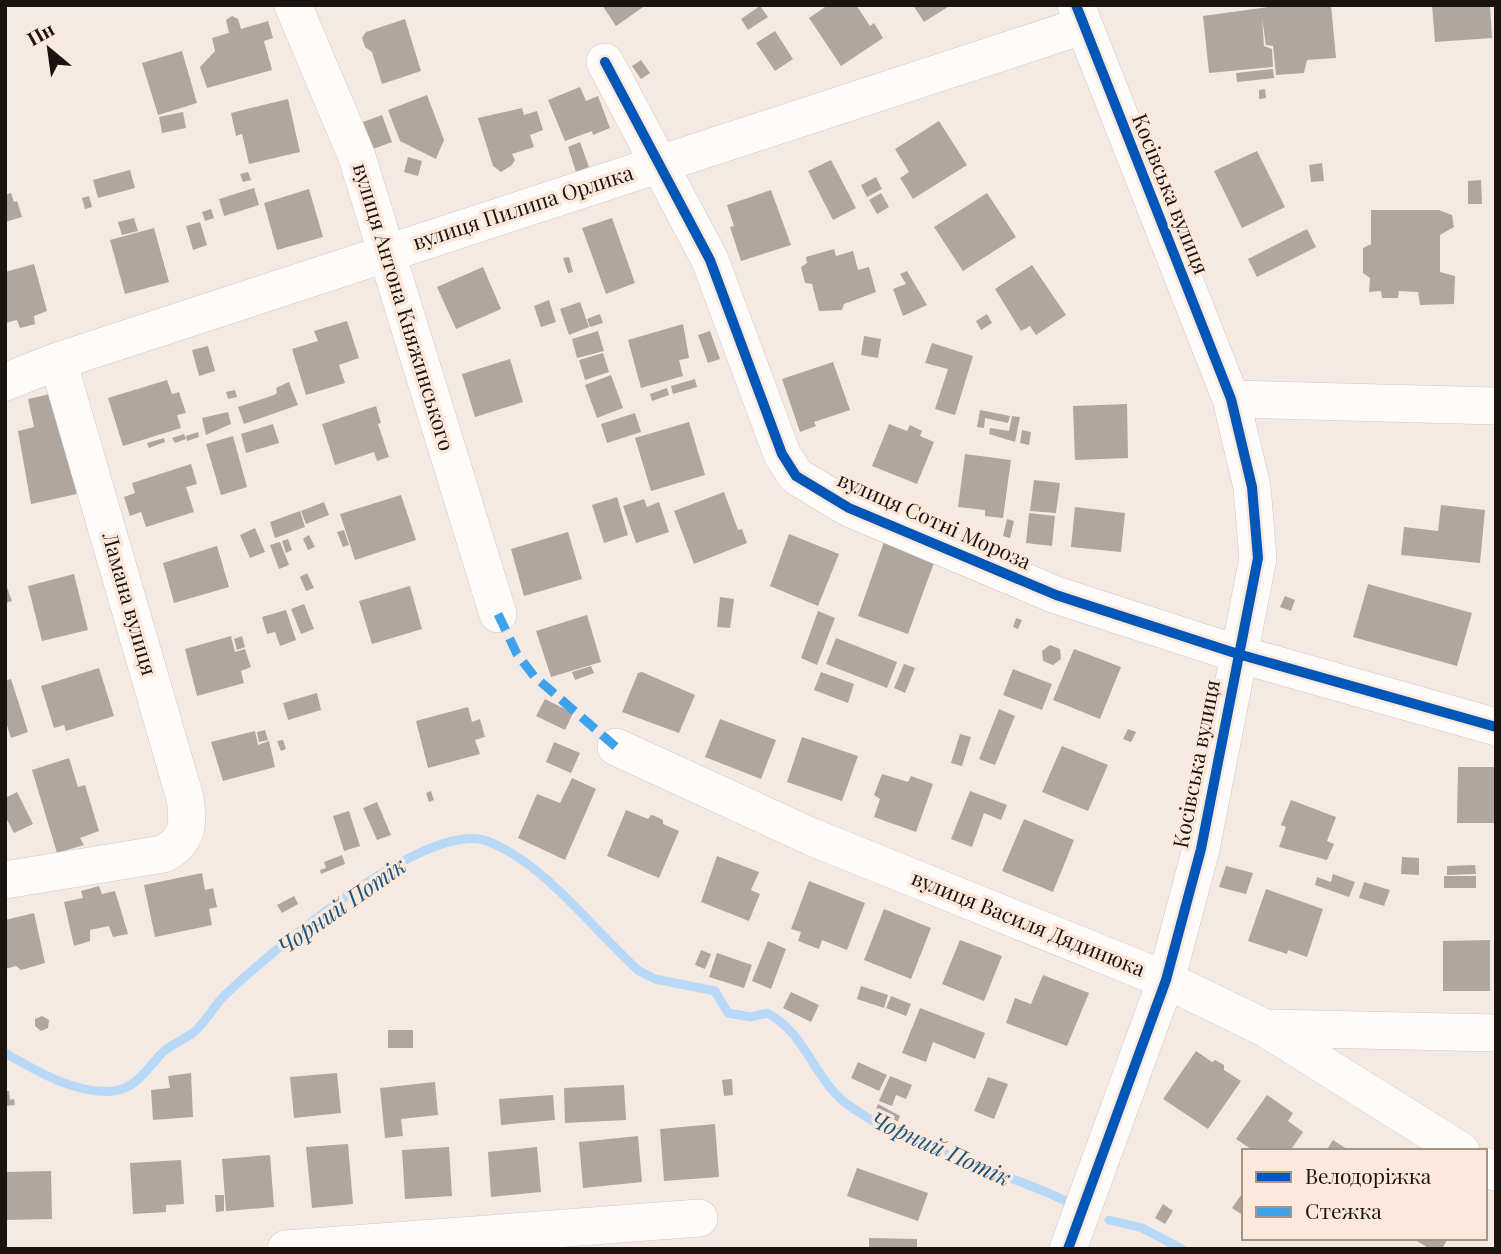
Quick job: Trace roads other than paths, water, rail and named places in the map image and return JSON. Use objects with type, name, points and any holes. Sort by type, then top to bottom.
[{"type":"street","name":"вулиця Антона Княжинського","points":[[293,5],[352,143],[498,614]]},
{"type":"street","name":"вулиця Пилипа Орлика","points":[[5,382],[58,361],[660,164],[1079,16]]},
{"type":"street","name":"Косівська вулиця","points":[[1068,1249],[1166,980],[1201,849],[1258,558],[1252,487],[1231,400],[1079,16]]},
{"type":"street","name":"вулиця Сотні Мороза","points":[[606,62],[710,260],[782,454],[796,476],[849,508],[1056,594],[1238,654],[1496,727]]},
{"type":"street","name":"Ламана вулиця","points":[[5,880],[163,854],[177,846],[187,832],[185,798],[58,361]]},
{"type":"street","points":[[1231,400],[1496,406]]},
{"type":"street","name":"вулиця Василя Дядинюка","points":[[616,747],[812,837],[1166,980],[1265,1028],[1458,1149]]},
{"type":"street","points":[[1265,1028],[1496,1032]]},
{"type":"street","points":[[286,1249],[699,1218]]},
{"type":"waterway","name":"Чорний Потік","points":[[5,1053],[57,1080],[85,1089],[114,1091],[129,1086],[163,1052],[194,1032],[224,996],[245,977],[349,894],[389,869],[427,850],[460,839],[487,841],[508,851],[549,881],[639,971],[655,979],[715,991],[728,1013],[751,1017],[767,1013],[781,1022],[792,1033],[838,1097],[876,1123],[931,1148],[1070,1203]]},
{"type":"waterway","name":"Чорний Потік","points":[[1109,1220],[1142,1228],[1182,1249]]}]
